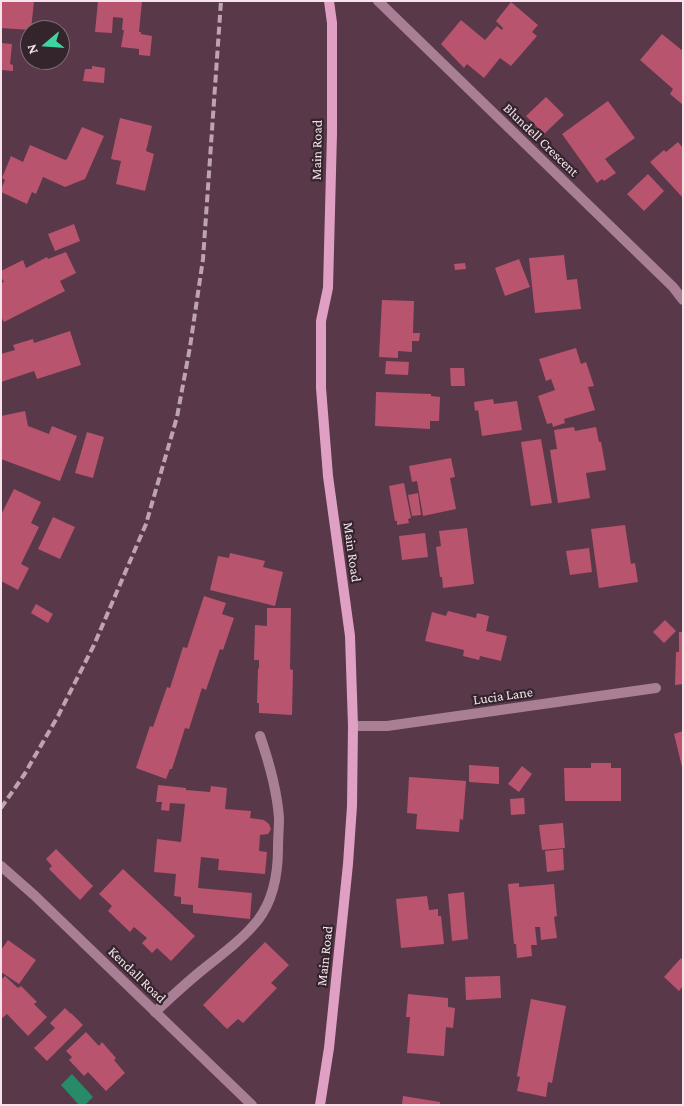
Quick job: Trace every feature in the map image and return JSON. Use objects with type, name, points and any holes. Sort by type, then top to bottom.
[{"type":"main road","name":"Main Road","points":[[320,1105],[329,1048],[348,864],[352,806],[353,726],[350,636],[328,476],[321,388],[321,321],[328,288],[332,133],[332,23],[329,1]]},
{"type":"street","name":"Blundell Crescent","points":[[378,1],[673,287],[683,300]]},
{"type":"street","name":"Lucia Lane","points":[[353,726],[387,726],[656,688]]},
{"type":"street","points":[[156,1012],[184,985],[238,941],[258,920],[269,903],[275,885],[277,870],[279,817],[269,762],[260,736]]},
{"type":"street","name":"Kendall Road","points":[[2,866],[252,1105]]},
{"type":"shaded area","points":[[72,1074],[93,1097],[85,1105],[79,1105],[61,1085]]},
{"type":"building","points":[[1,1],[34,1],[32,20],[20,20],[20,29],[1,28]]},
{"type":"building","points":[[98,1],[142,1],[139,32],[152,36],[150,56],[139,55],[139,49],[121,47],[124,30],[122,30],[123,18],[113,17],[112,33],[95,32]]},
{"type":"building","points":[[511,2],[538,25],[532,32],[537,36],[511,66],[500,58],[484,78],[467,64],[464,68],[441,44],[461,20],[485,40],[497,26],[502,30],[503,28],[496,21]]},
{"type":"building","points":[[662,34],[683,51],[683,105],[670,94],[673,89],[640,60]]},
{"type":"building","points":[[1,43],[12,44],[10,64],[13,65],[13,71],[1,70]]},
{"type":"building","points":[[92,66],[105,68],[104,83],[83,81],[85,69],[92,69]]},
{"type":"building","points":[[546,97],[564,115],[544,134],[526,116]]},
{"type":"building","points":[[608,101],[635,138],[605,159],[616,173],[597,183],[562,134]]},
{"type":"building","points":[[120,118],[152,126],[146,151],[154,154],[145,191],[116,184],[121,161],[111,159]]},
{"type":"building","points":[[82,127],[104,136],[85,179],[65,187],[43,177],[36,194],[32,192],[27,204],[1,192],[5,180],[2,178],[11,156],[23,162],[30,145],[65,160]]},
{"type":"building","points":[[678,142],[683,148],[683,198],[650,162],[664,150],[666,152]]},
{"type":"building","points":[[648,174],[664,191],[644,211],[627,194]]},
{"type":"building","points":[[74,224],[80,241],[55,251],[48,234]]},
{"type":"building","points":[[66,252],[76,273],[60,281],[65,291],[4,322],[1,317],[1,283],[4,282],[1,277],[1,271],[23,260],[26,268],[47,257],[48,259]]},
{"type":"building","points":[[564,255],[567,280],[577,279],[581,309],[535,313],[529,258]]},
{"type":"building","points":[[519,259],[530,287],[505,296],[495,268]]},
{"type":"building","points":[[465,263],[466,269],[455,270],[454,264]]},
{"type":"building","points":[[382,300],[414,301],[413,333],[420,333],[419,341],[412,341],[412,352],[398,351],[398,358],[379,357]]},
{"type":"building","points":[[70,331],[81,365],[37,379],[34,371],[1,382],[1,354],[15,350],[13,345],[33,339],[34,343]]},
{"type":"building","points":[[576,348],[581,364],[586,362],[594,386],[588,387],[595,410],[564,419],[565,423],[553,427],[552,423],[547,424],[538,396],[555,390],[551,379],[546,381],[539,359]]},
{"type":"building","points":[[386,361],[409,362],[408,375],[385,374]]},
{"type":"building","points":[[450,368],[464,368],[465,386],[451,386]]},
{"type":"building","points":[[376,392],[431,394],[431,396],[440,397],[439,421],[430,421],[430,429],[375,426]]},
{"type":"building","points":[[493,399],[494,404],[517,401],[522,430],[482,436],[478,410],[475,411],[474,402]]},
{"type":"building","points":[[25,411],[28,426],[49,434],[52,426],[77,436],[60,481],[1,459],[1,416]]},
{"type":"building","points":[[574,427],[575,431],[596,427],[606,470],[586,473],[590,498],[558,503],[550,450],[557,449],[554,430]]},
{"type":"building","points":[[87,432],[104,437],[93,478],[75,473]]},
{"type":"building","points":[[541,439],[552,503],[531,506],[521,442]]},
{"type":"building","points":[[451,458],[455,477],[450,478],[456,509],[423,516],[417,481],[412,482],[409,466]]},
{"type":"building","points":[[404,483],[411,518],[408,519],[409,523],[397,525],[389,486]]},
{"type":"building","points":[[14,489],[41,502],[31,523],[39,527],[21,564],[29,568],[18,590],[1,581],[1,515]]},
{"type":"building","points":[[418,493],[421,515],[412,516],[408,495]]},
{"type":"building","points":[[53,517],[75,527],[60,559],[38,549]]},
{"type":"building","points":[[625,525],[631,564],[635,563],[638,582],[599,588],[591,529]]},
{"type":"building","points":[[467,528],[474,584],[443,588],[436,547],[441,546],[439,531]]},
{"type":"building","points":[[425,533],[428,557],[402,560],[399,536]]},
{"type":"building","points":[[589,548],[592,572],[570,575],[566,551]]},
{"type":"building","points":[[230,553],[265,561],[263,567],[283,572],[275,606],[210,590],[218,556],[229,558]]},
{"type":"building","points":[[204,596],[226,603],[222,614],[234,618],[223,650],[220,649],[206,690],[202,688],[189,729],[185,728],[172,769],[170,769],[166,779],[136,768],[150,726],[153,727],[167,687],[170,688],[183,647],[187,648]]},
{"type":"building","points":[[36,604],[53,614],[48,623],[31,613]]},
{"type":"building","points":[[267,608],[291,608],[290,669],[293,670],[292,715],[259,713],[259,703],[257,703],[259,660],[254,660],[255,625],[267,626]]},
{"type":"building","points":[[448,611],[476,618],[477,613],[489,616],[486,631],[507,636],[501,661],[480,656],[479,660],[463,656],[464,650],[425,641],[432,612],[446,616]]},
{"type":"building","points":[[665,620],[676,631],[664,643],[653,632]]},
{"type":"building","points":[[679,632],[683,632],[683,684],[675,685],[676,652],[679,652]]},
{"type":"building","points":[[683,731],[683,767],[682,767],[674,734]]},
{"type":"building","points":[[591,763],[611,763],[611,768],[621,768],[621,801],[565,801],[564,768],[591,768]]},
{"type":"building","points":[[469,765],[499,767],[499,784],[469,782]]},
{"type":"building","points":[[522,766],[532,774],[519,792],[508,784]]},
{"type":"building","points":[[409,777],[466,781],[463,820],[460,819],[459,832],[416,829],[417,814],[407,813]]},
{"type":"building","points":[[158,785],[210,792],[211,786],[227,788],[225,809],[251,811],[250,818],[264,820],[269,824],[271,829],[268,834],[260,835],[259,851],[267,852],[265,874],[218,870],[219,859],[201,857],[198,888],[252,893],[250,919],[193,913],[193,905],[181,904],[181,897],[174,896],[176,874],[154,872],[157,839],[181,842],[185,804],[170,803],[169,811],[161,810],[162,802],[156,802]]},
{"type":"building","points":[[524,798],[525,814],[511,815],[510,799]]},
{"type":"building","points":[[563,823],[565,848],[542,850],[539,825]]},
{"type":"building","points":[[56,849],[93,886],[80,900],[49,869],[52,866],[46,859]]},
{"type":"building","points":[[563,849],[564,870],[547,872],[545,851]]},
{"type":"building","points":[[123,869],[195,936],[171,961],[157,948],[152,953],[142,943],[147,938],[134,927],[130,932],[108,911],[112,906],[99,894]]},
{"type":"building","points":[[519,883],[519,887],[554,884],[557,916],[554,917],[557,938],[541,940],[540,927],[535,927],[537,945],[531,945],[532,956],[517,958],[508,884]]},
{"type":"building","points":[[464,892],[468,939],[452,941],[448,894]]},
{"type":"building","points":[[427,896],[429,910],[438,909],[438,916],[441,916],[444,944],[401,948],[396,899]]},
{"type":"building","points":[[8,940],[36,960],[19,984],[1,972],[1,950]]},
{"type":"building","points":[[265,942],[289,965],[271,983],[277,988],[243,1023],[238,1019],[227,1029],[203,1005]]},
{"type":"building","points":[[681,958],[683,960],[683,986],[679,991],[664,977]]},
{"type":"building","points":[[5,976],[18,988],[21,986],[37,1002],[34,1004],[47,1017],[28,1036],[7,1014],[1,1019],[1,980]]},
{"type":"building","points":[[500,976],[501,998],[466,1000],[465,977]]},
{"type":"building","points":[[408,994],[448,998],[448,1007],[455,1008],[453,1028],[446,1027],[444,1056],[407,1053],[410,1017],[406,1017]]},
{"type":"building","points":[[531,999],[566,1006],[552,1083],[548,1082],[546,1097],[517,1091],[520,1077],[517,1076]]},
{"type":"building","points":[[65,1008],[83,1025],[47,1061],[34,1048],[55,1028],[50,1023]]},
{"type":"building","points":[[86,1032],[99,1046],[102,1042],[116,1058],[114,1060],[125,1073],[106,1091],[88,1072],[84,1076],[69,1060],[72,1057],[66,1051]]},
{"type":"building","points":[[403,1096],[440,1102],[440,1105],[402,1105]]},
{"type":"railway","points":[[1,808],[24,775],[58,716],[94,645],[146,524],[177,417],[203,259],[221,1]]}]
